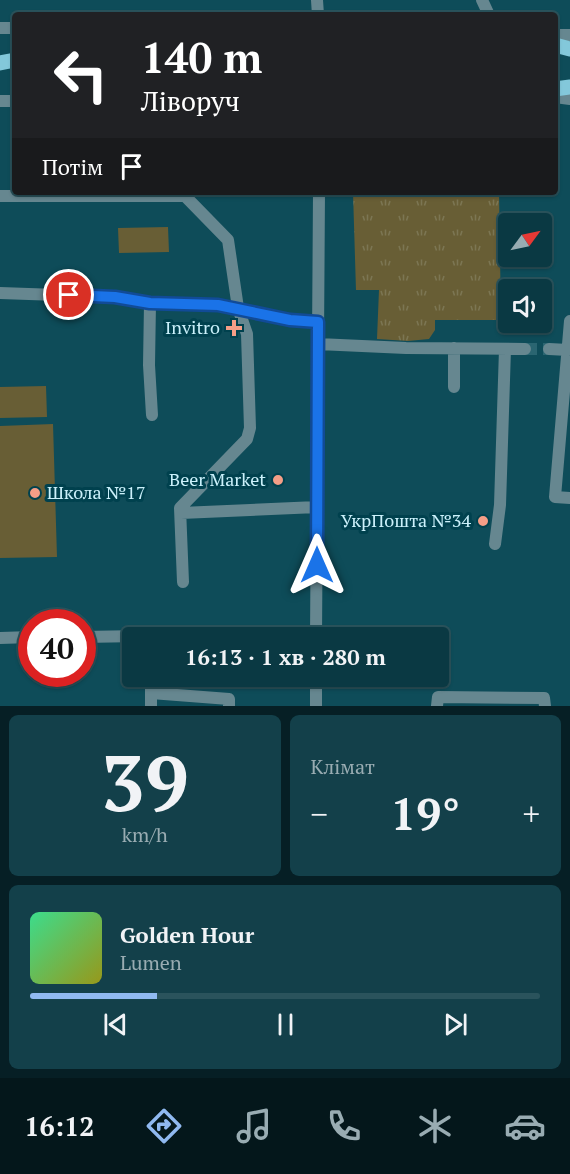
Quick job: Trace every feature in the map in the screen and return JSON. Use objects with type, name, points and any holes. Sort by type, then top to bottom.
[{"type":"street","points":[[316,627],[320,195]]},
{"type":"street","points":[[0,196],[185,196],[228,240],[238,308],[246,334],[250,428],[247,438],[180,508],[183,582]]},
{"type":"street","points":[[0,293],[115,297],[150,303],[218,305],[290,320],[318,322]]},
{"type":"street","points":[[150,303],[149,365],[152,415]]},
{"type":"street","points":[[570,321],[555,497],[570,498]]},
{"type":"street","points":[[318,344],[525,349]]},
{"type":"street","points":[[454,348],[454,387]]},
{"type":"street","points":[[549,349],[568,350]]},
{"type":"street","points":[[495,544],[500,505],[505,350]]},
{"type":"street","points":[[180,513],[317,507]]},
{"type":"street","points":[[0,638],[18,637]]},
{"type":"street","points":[[96,637],[122,637]]},
{"type":"street","points":[[151,687],[151,706]]},
{"type":"street","points":[[316,687],[316,706]]},
{"type":"street","points":[[151,693],[229,699],[229,706]]},
{"type":"street","points":[[437,706],[438,697],[544,698],[544,706]]},
{"type":"green space","points":[[353,195],[499,195],[498,267],[500,267],[500,279],[498,279],[498,320],[435,320],[435,330],[429,339],[408,341],[377,339],[379,290],[356,290]]},
{"type":"green space","points":[[168,227],[169,252],[119,253],[118,228]]},
{"type":"green space","points":[[46,386],[47,417],[0,418],[0,387]]},
{"type":"green space","points":[[53,424],[57,557],[0,558],[0,426]]},
{"type":"tunnel","points":[[525,349],[549,349]]},
{"type":"place","name":"Invitro","points":[[234,328]]},
{"type":"place","name":"Beer Market","points":[[278,480]]},
{"type":"place","name":"Школа №17","points":[[35,493]]},
{"type":"place","name":"УкрПошта №34","points":[[483,521]]},
{"type":"route","points":[[69,295],[115,297],[150,303],[218,305],[290,320],[318,322],[317,565]]}]
